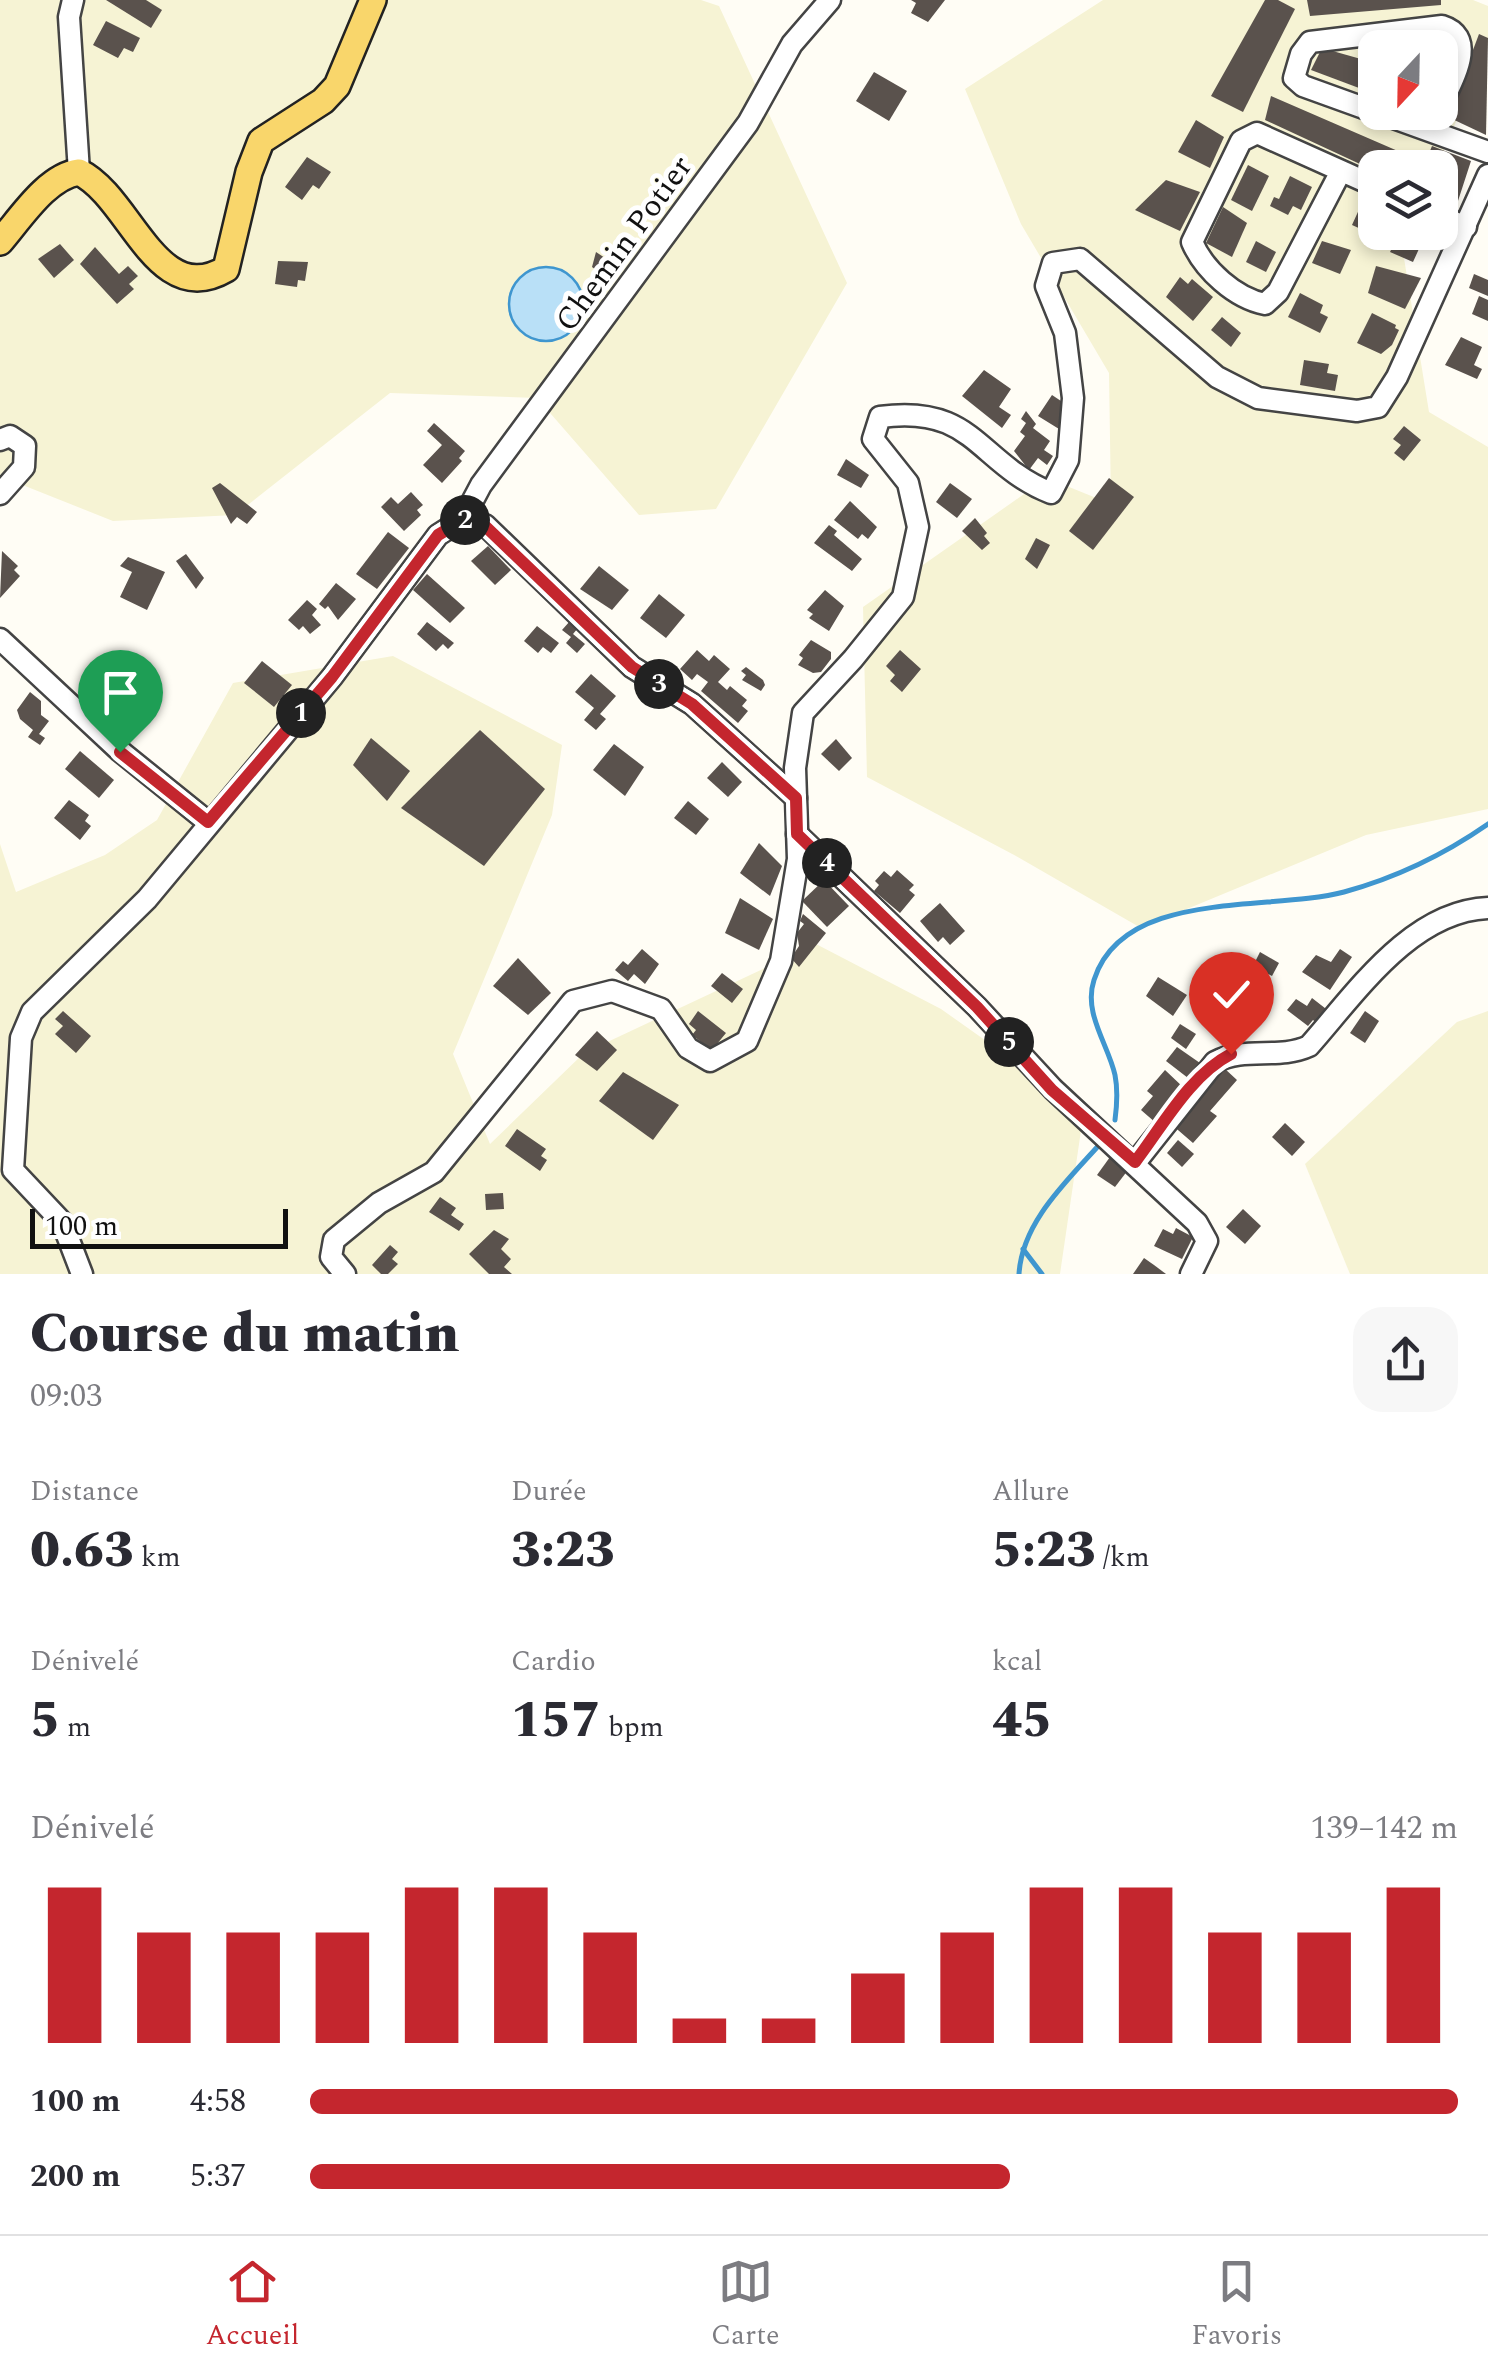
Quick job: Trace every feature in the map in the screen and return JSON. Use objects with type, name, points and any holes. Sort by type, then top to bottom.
[{"type":"main road","points":[[0,242],[42,194],[79,172],[96,185],[167,268],[182,278],[213,277],[226,269],[249,172],[261,141],[323,100],[337,86],[373,0]]},
{"type":"street","points":[[74,0],[69,16],[79,172]]},
{"type":"street","name":"Chemin Potier","points":[[82,1274],[62,1222],[12,1170],[21,1038],[32,1012],[147,899],[332,677],[438,535],[463,520],[482,485],[748,122],[792,44],[830,0]]},
{"type":"street","points":[[1409,30],[1442,26],[1453,30]]},
{"type":"street","points":[[1358,36],[1310,42],[1301,54],[1294,78],[1303,86],[1358,106]]},
{"type":"street","points":[[1458,36],[1462,52],[1458,62]]},
{"type":"street","points":[[1455,130],[1488,152]]},
{"type":"street","points":[[1341,170],[1278,292],[1265,304],[1247,300],[1200,261],[1192,242],[1240,141],[1257,132],[1341,170],[1358,178]]},
{"type":"street","points":[[344,1274],[331,1257],[334,1240],[379,1202],[434,1172],[574,1000],[612,992],[660,1010],[688,1048],[710,1061],[748,1040],[781,961],[798,859],[795,768],[803,713],[853,660],[903,597],[918,528],[908,483],[873,438],[880,417],[906,413],[952,421],[1026,483],[1051,493],[1068,460],[1074,398],[1065,332],[1046,286],[1053,262],[1080,259],[1218,378],[1258,398],[1357,411],[1378,407],[1397,377],[1488,175]]},
{"type":"street","points":[[1458,224],[1466,227]]},
{"type":"street","points":[[0,440],[10,436],[25,446],[24,467],[0,494]]},
{"type":"street","points":[[463,520],[484,525],[632,667],[692,704],[796,798]]},
{"type":"street","points":[[0,639],[120,752],[208,822]]},
{"type":"street","points":[[797,834],[977,1007],[1052,1090],[1135,1162],[1197,1223],[1207,1241],[1190,1274]]},
{"type":"street","points":[[1135,1162],[1215,1062],[1231,1054],[1296,1052],[1310,1046],[1388,956],[1463,909],[1488,908]]},
{"type":"shaded area","points":[[0,0],[701,0],[719,6],[847,283],[716,509],[639,515],[537,398],[390,393],[235,515],[113,521],[0,476]]},
{"type":"shaded area","points":[[1103,0],[1473,0],[1488,6],[1488,45],[1458,117],[1458,30],[1358,30],[1358,130],[1452,130],[1444,150],[1358,150],[1358,250],[1404,250],[1429,412],[1488,447],[1488,809],[1366,835],[1141,928],[867,777],[863,607],[1047,478],[1111,504],[1109,373],[1021,224],[965,89]]},
{"type":"shaded area","points":[[393,656],[562,745],[552,815],[453,1054],[490,1144],[584,1053],[816,944],[941,1009],[1084,1110],[1060,1274],[0,1274],[0,844],[16,892],[105,855],[157,820],[233,683]]},
{"type":"shaded area","points":[[1488,1011],[1488,1274],[1350,1274],[1305,1164],[1457,1022]]},
{"type":"water","points":[[546,267],[572,278],[583,304],[572,330],[546,341],[520,330],[509,304],[520,278]]},
{"type":"building","points":[[106,0],[146,0],[162,10],[151,28]]},
{"type":"building","points":[[911,0],[945,0],[928,22],[911,13],[916,3]]},
{"type":"building","points":[[1265,0],[1278,0],[1295,9],[1243,112],[1211,96]]},
{"type":"building","points":[[1307,0],[1441,0],[1441,5],[1310,16]]},
{"type":"building","points":[[106,21],[140,38],[133,52],[124,48],[118,58],[93,45]]},
{"type":"building","points":[[1479,34],[1488,38],[1486,135],[1458,122],[1458,90]]},
{"type":"building","points":[[1322,48],[1358,58],[1358,88],[1311,70]]},
{"type":"building","points":[[874,72],[907,91],[889,121],[856,101]]},
{"type":"building","points":[[1271,96],[1396,150],[1358,150],[1358,163],[1265,120]]},
{"type":"building","points":[[1196,120],[1224,137],[1210,168],[1178,152]]},
{"type":"building","points":[[1458,156],[1471,161],[1458,201]]},
{"type":"building","points":[[307,157],[331,172],[319,189],[313,185],[302,200],[285,187]]},
{"type":"building","points":[[1248,165],[1269,176],[1252,211],[1231,200]]},
{"type":"building","points":[[1290,176],[1312,187],[1301,210],[1293,206],[1288,215],[1270,206],[1274,197],[1279,199]]},
{"type":"building","points":[[1166,180],[1200,192],[1180,231],[1135,210]]},
{"type":"building","points":[[1223,207],[1247,223],[1232,257],[1206,243]]},
{"type":"building","points":[[1256,241],[1276,252],[1266,272],[1246,262]]},
{"type":"building","points":[[1322,241],[1351,250],[1340,274],[1312,263]]},
{"type":"building","points":[[60,244],[74,260],[54,278],[38,259]]},
{"type":"building","points":[[95,247],[119,274],[128,266],[138,276],[129,284],[134,289],[117,304],[80,264]]},
{"type":"building","points":[[1391,250],[1418,250],[1413,262]]},
{"type":"building","points":[[596,252],[611,262],[607,268],[612,271],[607,278],[592,267]]},
{"type":"building","points":[[278,261],[308,262],[305,281],[298,280],[297,287],[275,284]]},
{"type":"building","points":[[1376,266],[1421,278],[1405,309],[1368,293]]},
{"type":"building","points":[[1474,274],[1488,280],[1488,296],[1469,288]]},
{"type":"building","points":[[1180,277],[1188,284],[1192,279],[1213,297],[1193,321],[1166,297]]},
{"type":"building","points":[[1300,293],[1323,305],[1320,313],[1328,317],[1320,333],[1288,317]]},
{"type":"building","points":[[1479,296],[1488,300],[1488,321],[1472,314]]},
{"type":"building","points":[[1372,313],[1399,330],[1392,345],[1381,354],[1357,343]]},
{"type":"building","points":[[1222,317],[1241,333],[1231,347],[1211,330]]},
{"type":"building","points":[[1461,337],[1482,347],[1474,365],[1482,369],[1477,379],[1445,365]]},
{"type":"building","points":[[1304,360],[1329,364],[1327,373],[1338,375],[1335,391],[1300,385]]},
{"type":"building","points":[[984,370],[1011,389],[999,407],[1011,415],[1002,428],[962,396]]},
{"type":"building","points":[[1052,395],[1064,403],[1059,418],[1064,421],[1059,429],[1038,416]]},
{"type":"building","points":[[1026,411],[1036,424],[1033,428],[1050,441],[1044,450],[1053,456],[1047,465],[1038,458],[1029,470],[1014,451],[1025,436],[1020,432],[1026,423],[1021,419]]},
{"type":"building","points":[[434,423],[465,451],[459,458],[462,461],[442,483],[423,465],[442,445],[427,431]]},
{"type":"building","points":[[1404,426],[1421,440],[1404,461],[1394,453],[1401,445],[1393,439]]},
{"type":"building","points":[[846,459],[869,475],[861,488],[837,475]]},
{"type":"building","points":[[1109,478],[1134,497],[1093,550],[1069,531]]},
{"type":"building","points":[[220,483],[257,512],[247,524],[237,517],[231,524],[212,488]]},
{"type":"building","points":[[950,483],[972,499],[957,518],[936,502]]},
{"type":"building","points":[[411,492],[423,505],[417,510],[421,515],[404,531],[381,507],[391,497],[398,504]]},
{"type":"building","points":[[850,501],[877,527],[868,539],[862,534],[858,539],[834,520]]},
{"type":"building","points":[[975,518],[990,543],[982,550],[962,531]]},
{"type":"building","points":[[829,525],[837,531],[834,535],[862,559],[852,571],[814,543]]},
{"type":"building","points":[[388,532],[409,548],[377,589],[356,574]]},
{"type":"building","points":[[1036,538],[1050,545],[1037,569],[1025,559]]},
{"type":"building","points":[[488,546],[511,570],[495,585],[471,561]]},
{"type":"building","points":[[2,551],[18,566],[14,570],[20,576],[0,598]]},
{"type":"building","points":[[186,554],[204,578],[196,589],[176,561]]},
{"type":"building","points":[[128,557],[165,572],[147,610],[120,597],[132,572],[120,566]]},
{"type":"building","points":[[599,566],[629,590],[612,610],[580,589]]},
{"type":"building","points":[[427,574],[465,608],[450,623],[413,590]]},
{"type":"building","points":[[336,583],[356,599],[338,620],[328,606],[325,609],[319,604]]},
{"type":"building","points":[[825,590],[844,606],[829,631],[809,618],[813,614],[807,610]]},
{"type":"building","points":[[659,594],[685,615],[666,638],[640,618]]},
{"type":"building","points":[[307,600],[317,609],[312,615],[321,625],[310,634],[288,620]]},
{"type":"building","points":[[570,621],[578,628],[573,634],[585,644],[577,653],[566,643],[571,637],[562,630]]},
{"type":"building","points":[[427,622],[454,643],[448,649],[443,644],[436,651],[417,634]]},
{"type":"building","points":[[537,626],[559,643],[551,653],[543,647],[538,653],[524,641]]},
{"type":"building","points":[[811,640],[831,652],[831,659],[821,672],[813,673],[798,665],[803,658],[799,655]]},
{"type":"building","points":[[697,650],[709,661],[714,655],[730,669],[718,682],[747,700],[742,706],[748,711],[738,723],[701,691],[708,682],[697,674],[692,680],[680,669]]},
{"type":"building","points":[[900,650],[921,669],[902,692],[890,681],[895,675],[886,666]]},
{"type":"building","points":[[262,661],[292,685],[274,707],[244,683]]},
{"type":"building","points":[[746,667],[763,680],[761,691],[742,680],[746,675],[741,671]]},
{"type":"building","points":[[591,674],[616,696],[600,714],[606,719],[596,730],[584,720],[594,708],[575,692]]},
{"type":"building","points":[[30,692],[41,701],[41,715],[49,721],[39,734],[45,738],[40,745],[28,737],[33,730],[20,719],[17,710]]},
{"type":"building","points":[[480,730],[545,789],[484,866],[401,808]]},
{"type":"building","points":[[371,738],[410,771],[387,801],[353,765]]},
{"type":"building","points":[[836,739],[852,758],[839,771],[821,754]]},
{"type":"building","points":[[614,744],[644,767],[625,796],[593,770]]},
{"type":"building","points":[[80,751],[114,780],[99,798],[65,769]]},
{"type":"building","points":[[722,762],[742,782],[728,797],[707,778]]},
{"type":"building","points":[[69,800],[89,815],[85,821],[91,826],[80,840],[54,818]]},
{"type":"building","points":[[688,801],[709,819],[696,835],[674,818]]},
{"type":"building","points":[[759,843],[782,866],[770,896],[740,873]]},
{"type":"building","points":[[897,870],[914,885],[909,890],[915,895],[900,913],[874,891],[879,885],[875,881],[884,871],[891,877]]},
{"type":"building","points":[[824,880],[849,906],[827,927],[802,901]]},
{"type":"building","points":[[740,898],[773,919],[759,950],[725,933]]},
{"type":"building","points":[[940,903],[965,931],[950,945],[943,937],[938,942],[920,921]]},
{"type":"building","points":[[803,914],[826,933],[799,967],[791,958],[799,946],[797,933],[804,924],[800,921]]},
{"type":"building","points":[[642,949],[659,964],[645,984],[634,974],[628,981],[615,970],[623,961],[628,965]]},
{"type":"building","points":[[1340,949],[1352,957],[1330,990],[1302,972],[1316,955],[1331,962]]},
{"type":"building","points":[[1260,952],[1279,963],[1272,976],[1253,966]]},
{"type":"building","points":[[518,958],[551,993],[528,1015],[493,986]]},
{"type":"building","points":[[722,973],[743,989],[732,1003],[711,986]]},
{"type":"building","points":[[1158,977],[1187,995],[1173,1016],[1146,996]]},
{"type":"building","points":[[1217,997],[1238,1011],[1224,1033],[1198,1017],[1203,1009],[1207,1012]]},
{"type":"building","points":[[1312,998],[1330,1012],[1320,1026],[1313,1020],[1308,1026],[1287,1010],[1296,999],[1307,1006]]},
{"type":"building","points":[[63,1011],[91,1036],[76,1053],[55,1034],[63,1026],[55,1019]]},
{"type":"building","points":[[698,1011],[726,1033],[712,1050],[692,1035],[696,1030],[689,1024]]},
{"type":"building","points":[[1365,1011],[1379,1021],[1365,1043],[1350,1033]]},
{"type":"building","points":[[1180,1024],[1196,1034],[1186,1049],[1171,1038]]},
{"type":"building","points":[[597,1031],[617,1050],[597,1071],[575,1055]]},
{"type":"building","points":[[1177,1047],[1200,1063],[1188,1078],[1166,1061]]},
{"type":"building","points":[[1224,1068],[1237,1080],[1210,1111],[1217,1116],[1193,1143],[1171,1124]]},
{"type":"building","points":[[1165,1070],[1184,1088],[1156,1123],[1141,1110],[1153,1096],[1147,1091]]},
{"type":"building","points":[[623,1072],[679,1105],[653,1140],[599,1101]]},
{"type":"building","points":[[1285,1123],[1305,1142],[1292,1156],[1272,1137]]},
{"type":"building","points":[[517,1129],[546,1149],[541,1156],[547,1160],[540,1171],[505,1146]]},
{"type":"building","points":[[1178,1140],[1194,1154],[1182,1167],[1167,1153]]},
{"type":"building","points":[[1110,1157],[1128,1170],[1115,1187],[1097,1175]]},
{"type":"building","points":[[503,1193],[504,1209],[486,1210],[485,1194]]},
{"type":"building","points":[[440,1197],[456,1208],[451,1215],[464,1224],[459,1231],[429,1212]]},
{"type":"building","points":[[1243,1209],[1261,1226],[1245,1244],[1226,1227]]},
{"type":"building","points":[[1176,1228],[1193,1237],[1182,1259],[1154,1246],[1163,1229],[1173,1234]]},
{"type":"building","points":[[494,1230],[509,1239],[501,1249],[511,1259],[504,1267],[512,1274],[489,1274],[469,1254]]},
{"type":"building","points":[[390,1245],[398,1252],[392,1259],[398,1264],[388,1274],[381,1274],[372,1265]]},
{"type":"building","points":[[1144,1258],[1154,1265],[1166,1274],[1133,1274]]},
{"type":"waterway","points":[[1115,1120],[1115,1075],[1094,1016],[1091,992],[1110,951],[1135,930],[1166,917],[1202,909],[1344,892],[1419,864],[1488,824]]},
{"type":"waterway","points":[[1019,1274],[1022,1255],[1037,1220],[1100,1144]]},
{"type":"waterway","points":[[1023,1249],[1042,1274]]},
{"type":"route","points":[[120,752],[208,822],[332,677],[438,535],[463,520],[484,525],[632,667],[692,704],[796,798],[797,834],[977,1007],[1052,1090],[1135,1162],[1198,1081],[1215,1062],[1231,1054]]}]
